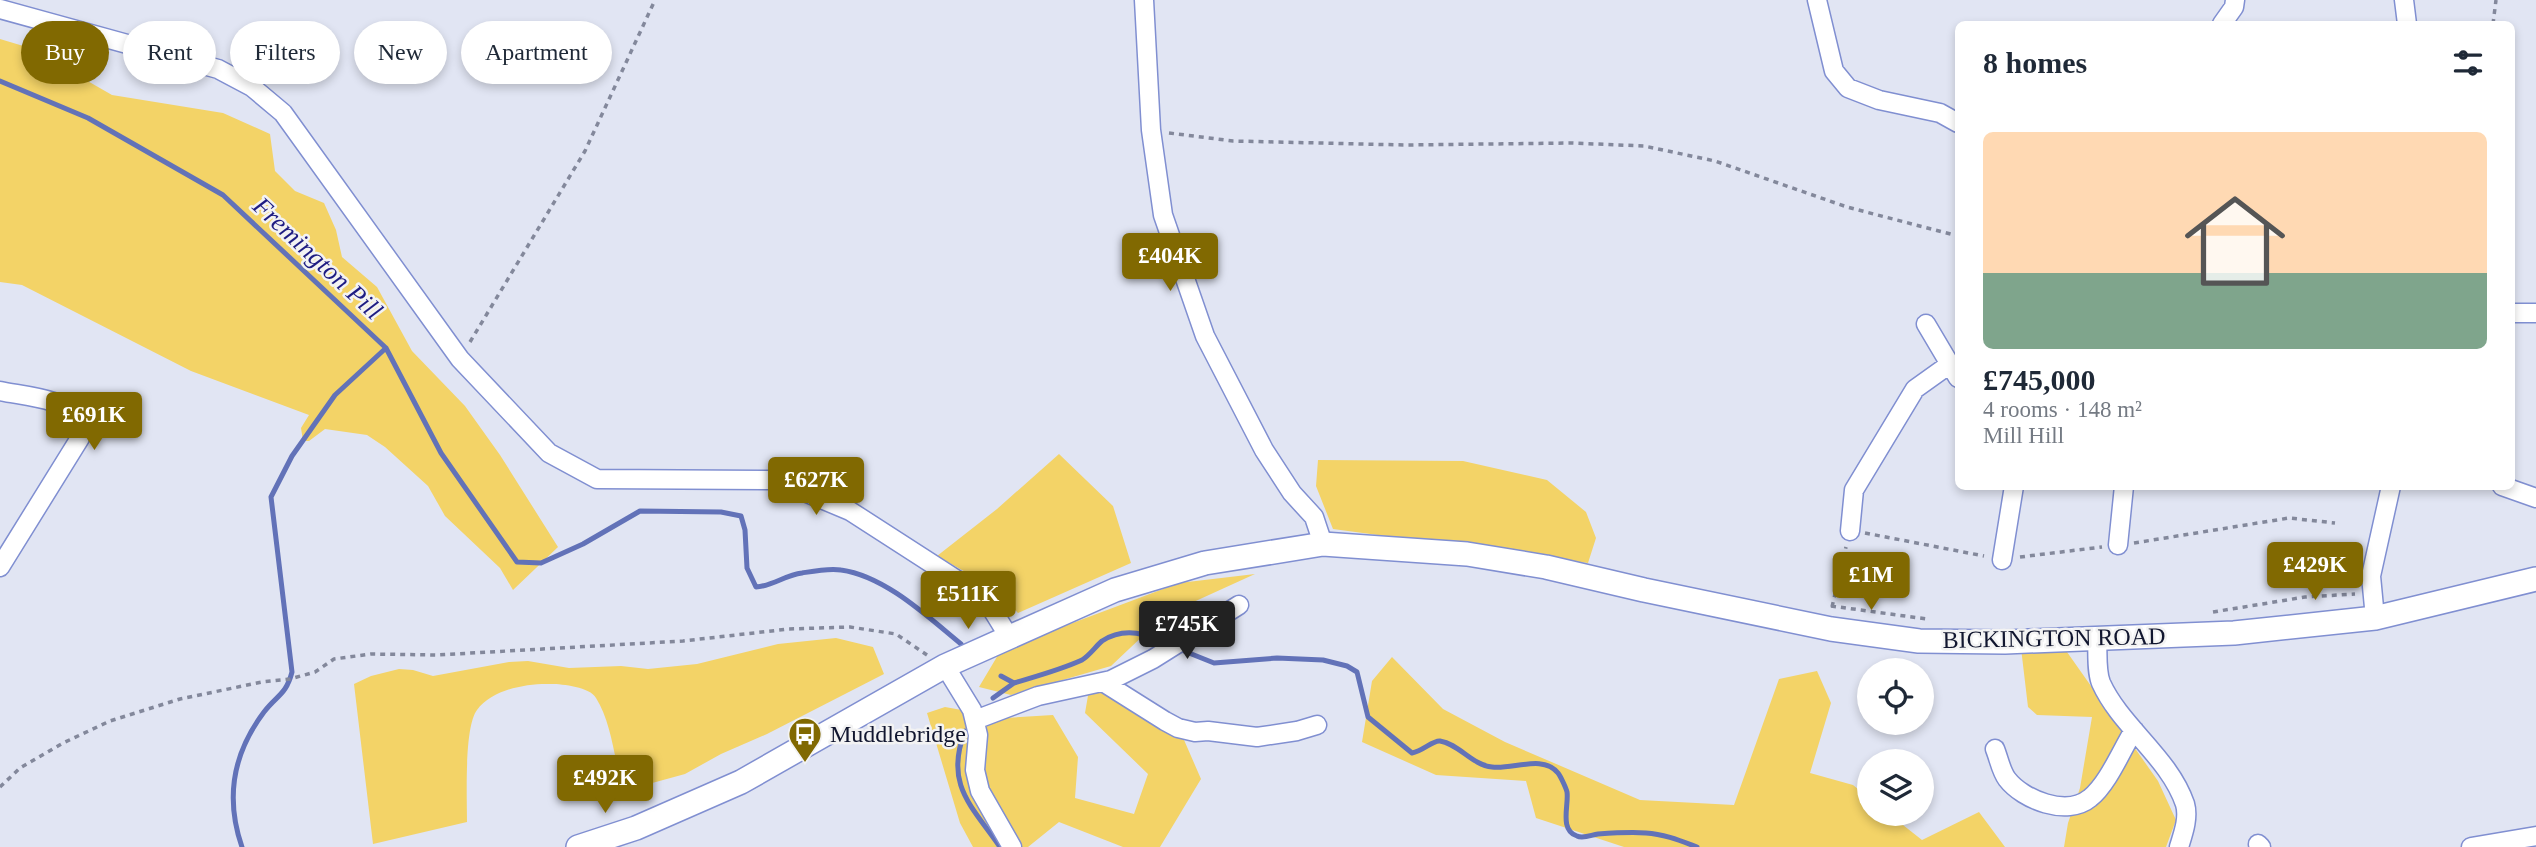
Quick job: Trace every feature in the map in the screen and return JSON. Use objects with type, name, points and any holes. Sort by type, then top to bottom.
[{"type":"main road","name":"BICKINGTON ROAD","points":[[578,847],[636,828],[741,782],[945,666],[1128,586],[1205,564],[1324,544],[1466,554],[1546,566],[1644,590],[1831,629],[1919,641],[2097,639],[2234,633],[2375,618],[2536,579]]},
{"type":"street","points":[[1143,0],[1151,130],[1163,215],[1205,336],[1264,450],[1293,493],[1314,517],[1324,544]]},
{"type":"street","points":[[2224,21],[2234,7],[2235,0]]},
{"type":"street","points":[[2404,0],[2407,21]]},
{"type":"street","points":[[1820,1],[1834,71],[1848,88],[1879,100],[1940,113],[1955,121]]},
{"type":"street","points":[[0,9],[218,69],[252,87],[283,113],[460,359],[550,453],[597,479],[776,480],[850,511],[985,598],[1009,637]]},
{"type":"street","points":[[2515,313],[2536,313]]},
{"type":"street","points":[[1850,531],[1854,490],[1915,389],[1954,371],[1926,324]]},
{"type":"street","points":[[0,391],[57,402],[72,412],[80,422],[80,438],[0,567]]},
{"type":"street","points":[[2002,559],[2013,490]]},
{"type":"street","points":[[2118,545],[2124,490]]},
{"type":"street","points":[[2375,618],[2371,576],[2390,490]]},
{"type":"street","points":[[2513,490],[2536,498]]},
{"type":"street","points":[[975,720],[1038,696],[1103,682],[1153,659],[1239,605]]},
{"type":"street","points":[[2097,639],[2100,680],[2112,701],[2171,777],[2186,806],[2186,822],[2179,847]]},
{"type":"street","points":[[945,666],[972,709],[978,735],[975,770],[980,791],[1012,847]]},
{"type":"street","points":[[1103,682],[1153,715],[1178,728],[1195,732],[1256,737],[1317,725]]},
{"type":"street","points":[[1995,749],[2005,777],[2015,788],[2035,800],[2065,807],[2090,799],[2134,730]]},
{"type":"street","points":[[2471,847],[2536,836]]},
{"type":"path","points":[[460,359],[585,151],[654,0]]},
{"type":"path","points":[[2494,21],[2496,0]]},
{"type":"path","points":[[1151,130],[1233,141],[1405,145],[1572,143],[1644,146],[1715,161],[1847,207],[1955,235]]},
{"type":"path","points":[[1832,607],[1850,531],[2002,559],[2118,545],[2289,518],[2335,523]]},
{"type":"path","points":[[2200,614],[2305,597],[2372,593]]},
{"type":"path","points":[[1823,605],[1937,621]]},
{"type":"path","points":[[0,787],[20,768],[63,743],[110,721],[180,699],[315,673],[334,659],[371,654],[437,654],[683,641],[789,629],[850,627],[896,634],[945,666]]},
{"type":"shaded area","points":[[0,39],[21,45],[21,84],[93,84],[112,95],[223,113],[270,134],[275,171],[295,191],[324,203],[336,230],[342,257],[377,287],[412,351],[465,406],[500,455],[558,547],[513,590],[500,568],[445,516],[428,486],[385,447],[367,435],[325,429],[309,441],[303,441],[301,428],[309,415],[191,371],[22,285],[0,282]]},
{"type":"shaded area","points":[[1059,454],[1113,506],[1131,563],[1018,613],[994,588],[937,556],[997,509]]},
{"type":"shaded area","points":[[1318,460],[1463,461],[1547,480],[1586,512],[1596,538],[1588,563],[1333,529],[1316,486]]},
{"type":"shaded area","points":[[1255,574],[1165,615],[1111,666],[1011,695],[979,687],[1001,650],[1179,583]]},
{"type":"shaded area","points":[[836,638],[873,647],[884,674],[685,774],[623,791],[606,719],[593,694],[576,687],[551,684],[521,686],[501,692],[484,703],[473,719],[467,763],[467,822],[373,844],[354,684],[371,676],[399,669],[433,676],[528,661],[569,668],[621,666],[648,669],[697,664],[778,644]]},
{"type":"shaded area","points":[[2021,648],[2067,652],[2158,781],[2176,820],[2166,847],[2064,847],[2068,823],[2080,788],[2092,717],[2037,715],[2028,707]]},
{"type":"shaded area","points":[[1392,657],[1443,709],[1505,742],[1640,800],[1734,805],[1779,679],[1817,671],[1831,703],[1810,773],[1857,788],[1857,826],[1904,826],[1922,840],[1979,812],[2005,847],[1624,847],[1536,818],[1526,781],[1436,775],[1362,742],[1372,681]]},
{"type":"shaded area","points":[[1090,684],[1181,733],[1201,779],[1160,847],[1123,847],[1059,822],[1028,847],[973,847],[960,823],[927,713],[945,707],[1006,718],[1053,715],[1078,757],[1075,798],[1134,814],[1148,774],[1085,713]]},
{"type":"waterway","name":"Fremington Pill","points":[[0,81],[88,118],[223,195],[386,348],[441,453],[517,562],[541,563],[583,544],[640,511],[721,512],[741,516],[745,530],[747,568],[756,587],[796,574],[816,571],[836,569],[857,574],[874,580],[905,599],[961,644]]},
{"type":"waterway","points":[[242,847],[233,794],[239,760],[253,728],[284,690],[292,672],[271,497],[292,456],[335,395],[386,348]]},
{"type":"waterway","points":[[1001,676],[1014,683],[1065,667],[1082,660],[1102,641],[1119,634],[1136,633],[1170,645]]},
{"type":"waterway","points":[[1179,649],[1214,663],[1277,658],[1323,660],[1347,666],[1357,672],[1368,717],[1412,753],[1440,741],[1492,767],[1544,764],[1558,773],[1567,792],[1566,823],[1571,833],[1584,837],[1646,833],[1666,836],[1697,847]]},
{"type":"waterway","points":[[993,698],[1014,683]]},
{"type":"waterway","points":[[965,731],[959,750],[959,781],[971,807],[1000,847]]},
{"type":"place","name":"Muddlebridge","points":[[805,764]]}]
